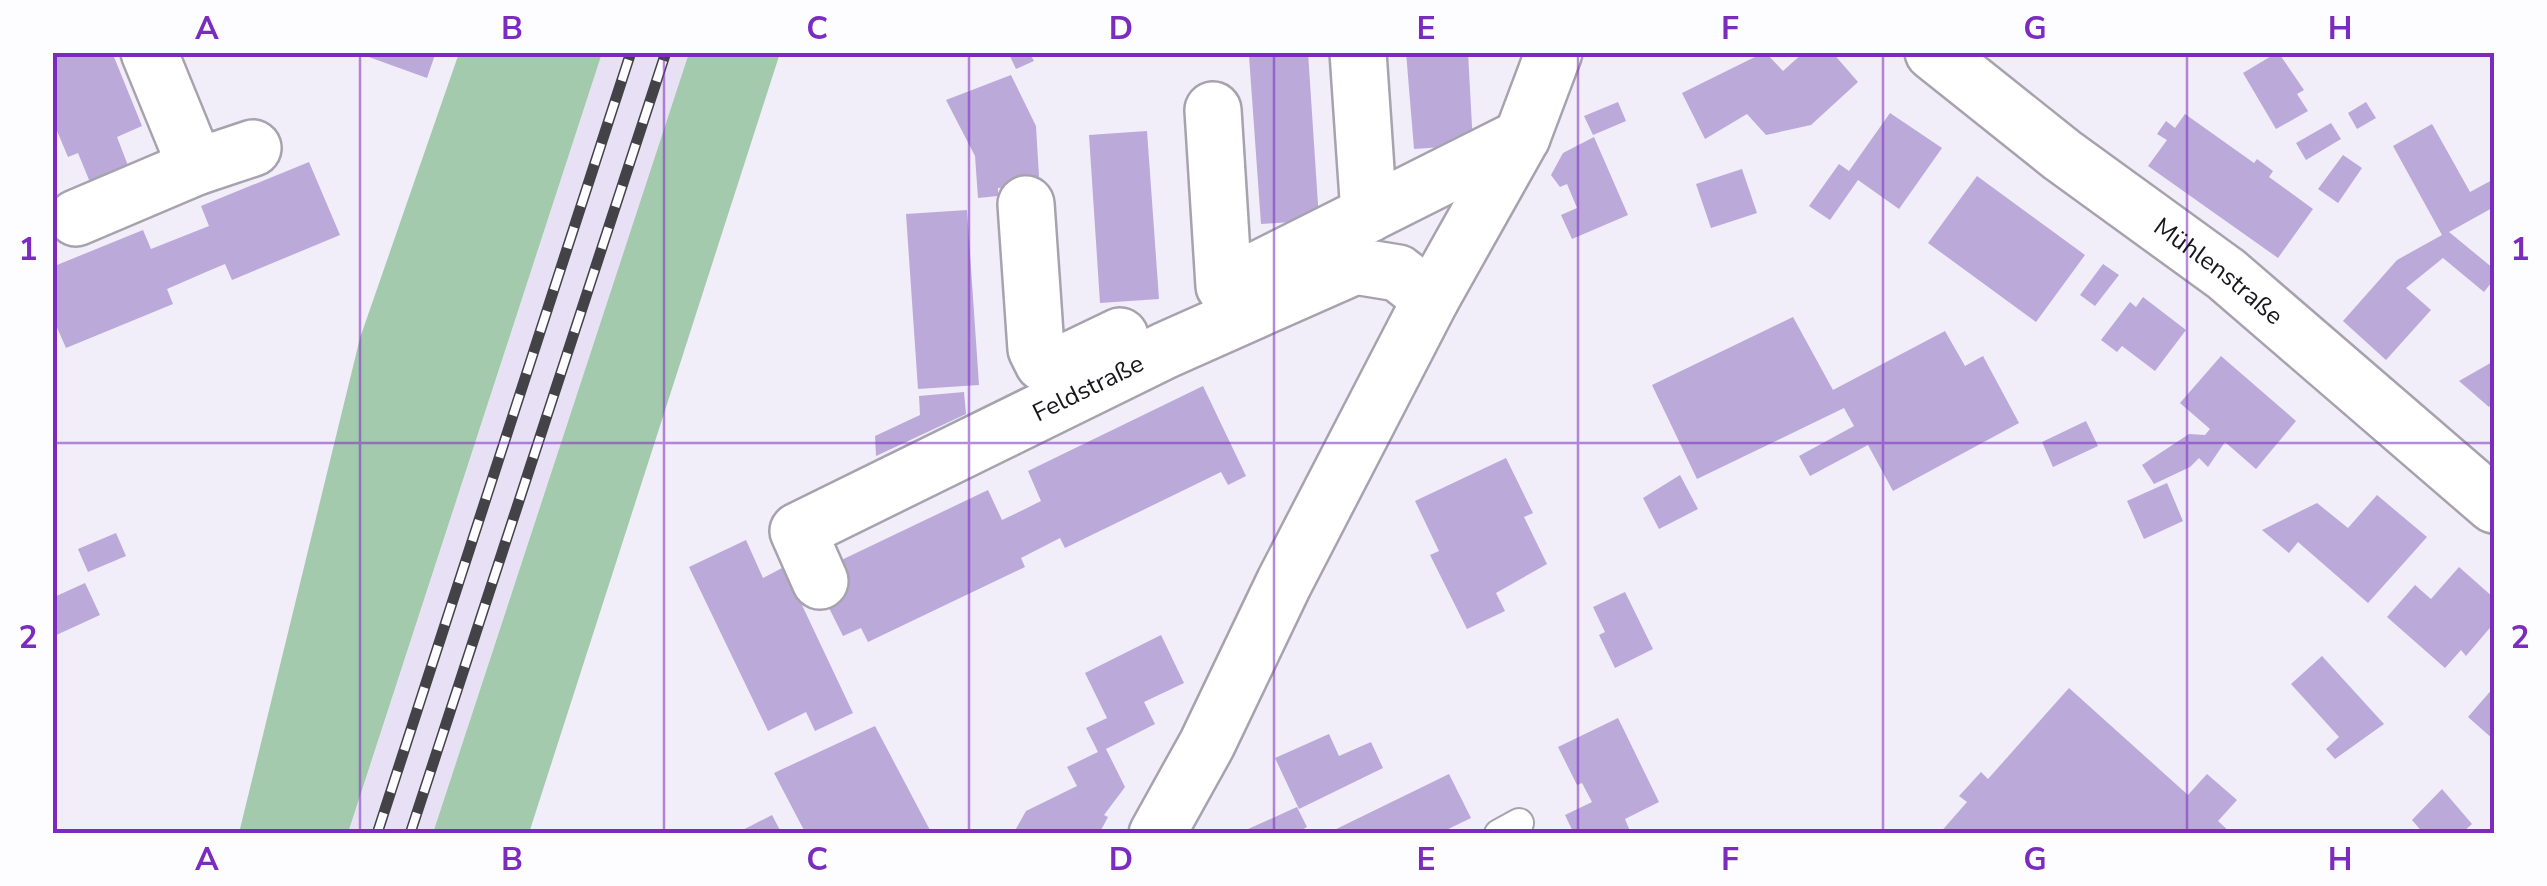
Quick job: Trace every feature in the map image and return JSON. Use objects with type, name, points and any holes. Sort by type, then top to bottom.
[{"type":"street","points":[[148,52],[196,167]]},
{"type":"street","points":[[1358,52],[1369,214]]},
{"type":"street","points":[[1157,834],[1207,744],[1284,583],[1431,300],[1522,137],[1554,52]]},
{"type":"street","name":"Mühlenstraße","points":[[1933,52],[2062,155],[2226,274],[2494,505]]},
{"type":"street","points":[[1213,110],[1224,286]]},
{"type":"street","name":"Feldstraße","points":[[1026,204],[1036,350],[1044,363],[1070,360],[1522,137]]},
{"type":"street","points":[[76,218],[196,167],[252,148]]},
{"type":"street","name":"Feldstraße","points":[[820,581],[798,532],[1166,350],[1355,266],[1398,273],[1431,300]]},
{"type":"shaded area","points":[[602,53],[689,53],[433,833],[348,834]]},
{"type":"green space","points":[[459,53],[602,53],[348,833],[239,833],[360,338]]},
{"type":"green space","points":[[689,53],[780,53],[529,833],[433,833]]},
{"type":"building","points":[[52,52],[112,52],[142,126],[117,137],[132,176],[94,192],[78,153],[68,157],[52,119]]},
{"type":"building","points":[[355,52],[436,52],[427,78]]},
{"type":"building","points":[[1008,52],[1029,52],[1034,61],[1016,69]]},
{"type":"building","points":[[1308,52],[1319,220],[1261,224],[1249,56]]},
{"type":"building","points":[[1406,52],[1468,52],[1473,145],[1414,149]]},
{"type":"building","points":[[1765,52],[1783,71],[1804,52],[1832,52],[1858,82],[1811,125],[1766,135],[1747,114],[1705,139],[1682,93]]},
{"type":"building","points":[[2278,52],[2304,90],[2297,94],[2308,111],[2276,129],[2243,73]]},
{"type":"building","points":[[1011,75],[1036,126],[1039,177],[1018,178],[1019,187],[998,188],[998,196],[978,198],[975,156],[946,100]]},
{"type":"building","points":[[1618,102],[1626,121],[1593,135],[1584,116]]},
{"type":"building","points":[[2366,102],[2376,118],[2357,129],[2348,113]]},
{"type":"building","points":[[1890,113],[1942,148],[1899,209],[1858,180],[1830,220],[1809,206],[1839,164],[1849,171]]},
{"type":"building","points":[[2185,114],[2254,163],[2257,159],[2273,171],[2269,177],[2313,209],[2278,258],[2148,166],[2167,140],[2157,134],[2166,121],[2175,128]]},
{"type":"building","points":[[2331,123],[2341,139],[2306,160],[2296,143]]},
{"type":"building","points":[[2432,124],[2470,192],[2494,179],[2494,207],[2449,232],[2494,269],[2494,279],[2484,292],[2443,258],[2406,288],[2431,310],[2386,360],[2343,321],[2397,260],[2442,235],[2393,146]]},
{"type":"building","points":[[1147,131],[1159,299],[1100,303],[1089,135]]},
{"type":"building","points":[[1594,137],[1628,215],[1572,239],[1561,215],[1577,208],[1567,184],[1560,187],[1551,175],[1563,153]]},
{"type":"building","points":[[2343,155],[2362,168],[2338,203],[2318,189]]},
{"type":"building","points":[[309,162],[340,235],[232,280],[225,264],[167,289],[173,304],[66,348],[52,316],[52,267],[143,230],[151,249],[209,226],[201,206]]},
{"type":"building","points":[[1742,169],[1757,213],[1711,228],[1696,184]]},
{"type":"building","points":[[1977,176],[2085,255],[2036,322],[1928,243]]},
{"type":"building","points":[[967,210],[979,385],[918,389],[906,214]]},
{"type":"building","points":[[2103,264],[2119,275],[2095,306],[2080,295]]},
{"type":"building","points":[[2143,297],[2186,330],[2155,371],[2122,346],[2117,352],[2101,340],[2130,302],[2136,307]]},
{"type":"building","points":[[1793,317],[1833,390],[1945,331],[1965,366],[1983,356],[2019,423],[1893,491],[1868,445],[1810,476],[1799,456],[1854,426],[1844,408],[1697,479],[1652,385]]},
{"type":"building","points":[[2221,356],[2296,421],[2256,469],[2225,442],[2208,467],[2199,458],[2190,467],[2154,484],[2142,465],[2189,434],[2205,435],[2210,429],[2180,403]]},
{"type":"building","points":[[2494,361],[2494,401],[2489,407],[2459,381]]},
{"type":"building","points":[[1203,386],[1246,476],[1228,485],[1221,472],[1065,548],[1060,538],[1021,558],[1025,567],[868,642],[861,628],[843,636],[824,598],[831,565],[988,490],[1002,520],[1023,510],[1041,501],[1028,471]]},
{"type":"building","points":[[964,392],[966,414],[876,456],[875,436],[920,415],[919,396]]},
{"type":"building","points":[[2086,421],[2098,446],[2053,467],[2042,442]]},
{"type":"building","points":[[1506,458],[1533,513],[1524,517],[1547,564],[1496,593],[1505,611],[1467,629],[1430,555],[1439,551],[1415,501]]},
{"type":"building","points":[[1680,475],[1698,509],[1659,529],[1643,498]]},
{"type":"building","points":[[2167,483],[2183,521],[2144,539],[2127,501]]},
{"type":"building","points":[[2377,495],[2427,537],[2368,603],[2298,542],[2289,553],[2262,530],[2317,503],[2348,528]]},
{"type":"building","points":[[116,533],[126,556],[88,572],[78,549]]},
{"type":"building","points":[[746,540],[763,578],[784,567],[853,713],[815,731],[806,712],[768,731],[689,567]]},
{"type":"building","points":[[2459,567],[2494,598],[2494,623],[2466,656],[2461,650],[2445,668],[2387,617],[2415,585],[2431,599]]},
{"type":"building","points":[[85,583],[100,615],[52,637],[52,598]]},
{"type":"building","points":[[1625,592],[1653,649],[1615,668],[1599,635],[1605,632],[1593,607]]},
{"type":"building","points":[[1161,635],[1184,683],[1144,702],[1155,724],[1106,749],[1125,787],[1104,815],[1108,817],[1099,834],[1013,834],[1026,811],[1077,786],[1067,767],[1098,752],[1086,728],[1107,718],[1085,673]]},
{"type":"building","points":[[2322,656],[2384,724],[2335,759],[2326,749],[2339,737],[2291,684]]},
{"type":"building","points":[[2494,687],[2494,740],[2468,717]]},
{"type":"building","points":[[2069,688],[2188,795],[2207,774],[2237,800],[2218,821],[2232,834],[1939,834],[1967,802],[1959,796],[1981,772],[1988,779]]},
{"type":"building","points":[[1618,718],[1659,802],[1625,819],[1630,831],[1624,834],[1574,834],[1565,815],[1592,802],[1582,783],[1577,785],[1558,747]]},
{"type":"building","points":[[875,726],[932,834],[806,834],[774,773]]},
{"type":"building","points":[[1329,734],[1339,756],[1371,742],[1383,768],[1299,809],[1275,758]]},
{"type":"building","points":[[1449,774],[1471,818],[1438,834],[1326,834]]},
{"type":"building","points":[[2442,789],[2472,824],[2461,834],[2424,834],[2412,820]]},
{"type":"building","points":[[1297,807],[1307,827],[1295,834],[1237,834]]},
{"type":"building","points":[[772,815],[782,834],[735,834]]},
{"type":"railway","points":[[377,834],[631,52]]},
{"type":"railway","points":[[410,834],[666,52]]}]
